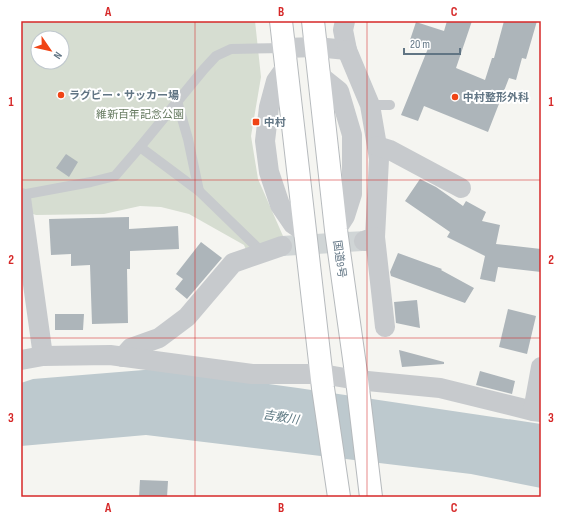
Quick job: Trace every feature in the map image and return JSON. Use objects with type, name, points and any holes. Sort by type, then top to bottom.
[{"type":"highway","points":[[281,21],[322,381],[339,497]]},
{"type":"highway","name":"国道9号","points":[[313,21],[336,230],[358,386],[371,497]]},
{"type":"street","points":[[344,21],[343,30],[347,50],[370,105],[379,159],[369,239],[385,327]]},
{"type":"street","points":[[306,233],[293,224],[280,205],[269,172],[265,141],[269,107],[276,81],[285,58],[316,47],[347,50]]},
{"type":"street","points":[[377,146],[390,150],[461,188]]},
{"type":"street","points":[[21,198],[43,356]]},
{"type":"street","points":[[122,357],[131,348],[159,338],[187,317],[233,263],[272,250]]},
{"type":"street","points":[[21,360],[43,356],[110,355],[252,374],[358,386],[440,388],[537,412],[541,367]]},
{"type":"lane","points":[[21,195],[115,176],[216,56],[231,49],[285,58]]},
{"type":"lane","points":[[177,101],[188,139],[199,192]]},
{"type":"lane","points":[[370,105],[390,104]]},
{"type":"lane","points":[[140,147],[272,250]]},
{"type":"green space","name":"維新百年記念公園","points":[[21,21],[255,21],[261,77],[251,136],[258,179],[283,236],[247,252],[244,245],[189,214],[161,207],[140,206],[104,214],[36,215],[21,210]]},
{"type":"water","name":"吉敷川","points":[[156,369],[298,388],[541,424],[541,488],[471,474],[146,435],[21,446],[21,383],[33,379]]},
{"type":"building","points":[[447,21],[472,21],[456,68],[485,80],[492,58],[494,58],[504,21],[537,21],[526,59],[522,58],[516,80],[509,78],[488,132],[424,106],[418,121],[401,115],[429,46],[410,40],[416,22],[444,31]]},
{"type":"building","points":[[66,154],[78,162],[69,177],[56,168]]},
{"type":"building","points":[[420,179],[436,187],[463,206],[466,201],[486,212],[482,221],[500,225],[496,244],[541,249],[541,272],[498,267],[495,282],[480,279],[485,256],[447,237],[450,232],[405,201]]},
{"type":"building","points":[[129,217],[129,229],[178,226],[179,249],[130,251],[130,269],[127,269],[128,323],[92,324],[90,265],[71,266],[71,254],[51,255],[49,219]]},
{"type":"building","points":[[201,242],[222,258],[187,299],[175,289],[183,279],[176,274]]},
{"type":"building","points":[[398,253],[442,269],[441,270],[474,288],[465,303],[391,276],[390,272]]},
{"type":"building","points":[[417,300],[420,328],[396,323],[394,302]]},
{"type":"building","points":[[508,309],[536,316],[527,354],[499,347]]},
{"type":"building","points":[[55,314],[84,314],[83,330],[55,330]]},
{"type":"building","points":[[399,350],[444,362],[444,364],[402,367]]},
{"type":"building","points":[[480,371],[515,381],[512,394],[476,385]]},
{"type":"building","points":[[140,480],[168,481],[167,497],[139,497]]},
{"type":"tunnel","points":[[282,246],[364,241]]},
{"type":"place","name":"ラグビー・サッカー場","points":[[61,95]]},
{"type":"place","name":"中村整形外科","points":[[455,97]]},
{"type":"place","name":"中村","points":[[256,122]]}]
